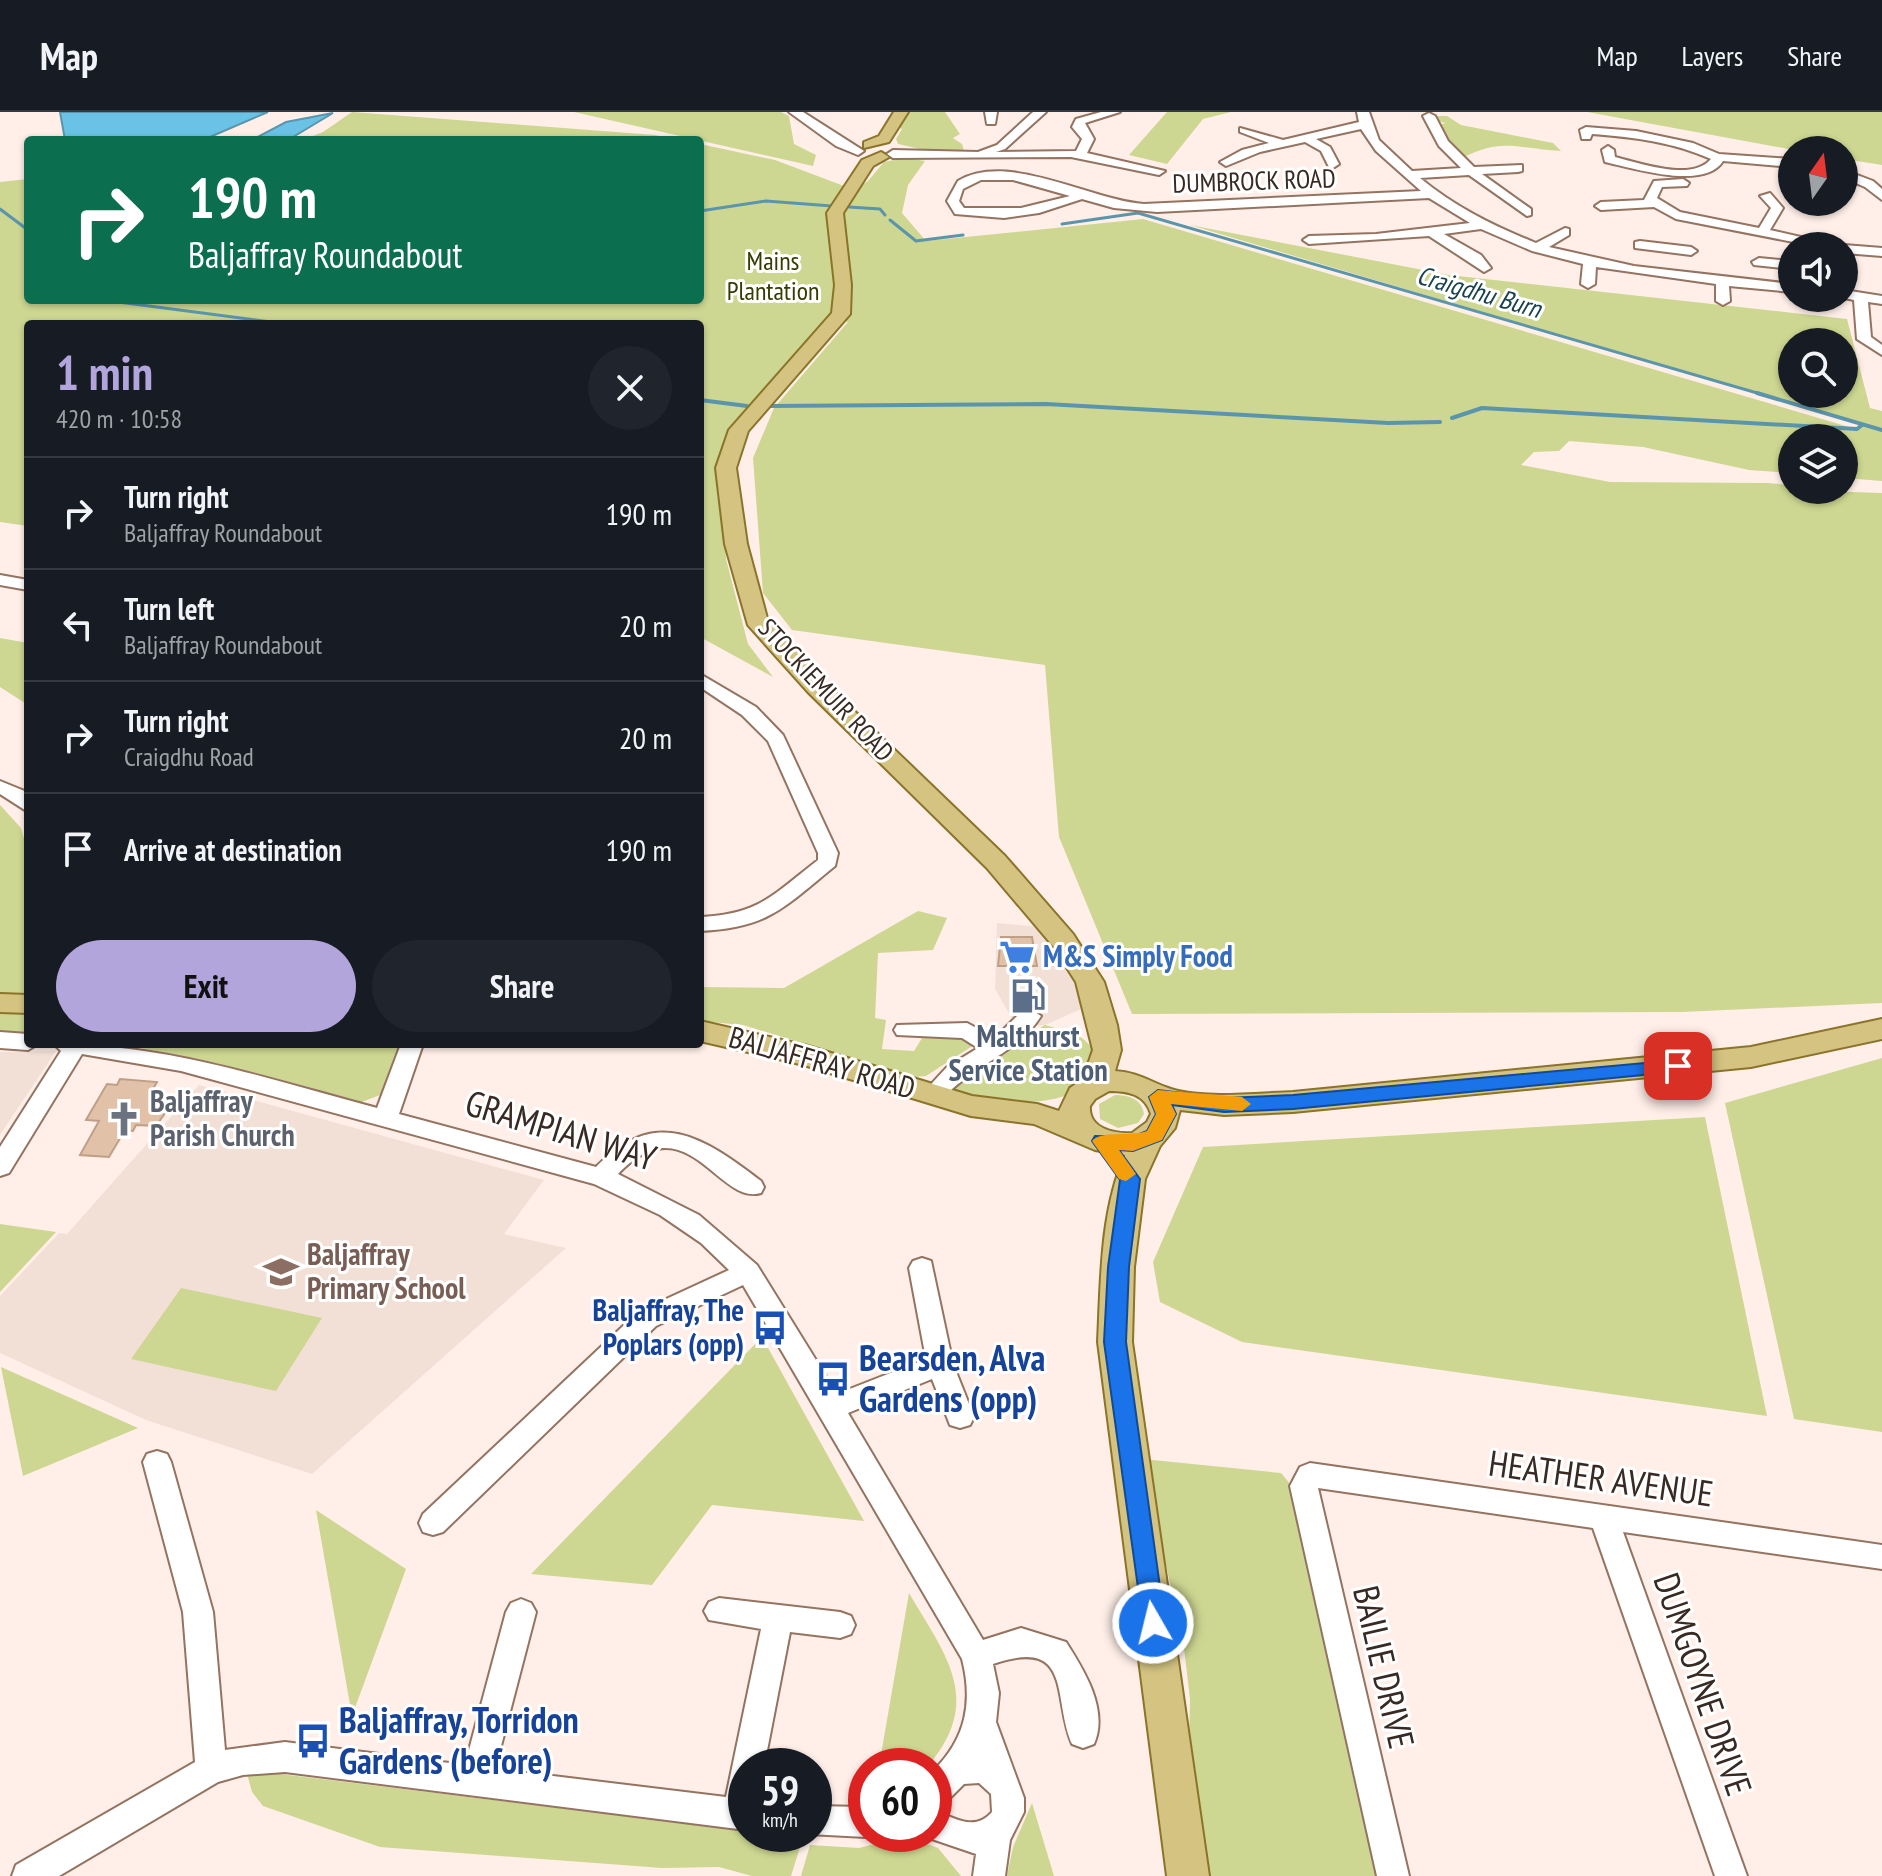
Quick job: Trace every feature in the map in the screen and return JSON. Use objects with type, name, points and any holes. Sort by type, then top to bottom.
[{"type":"main road","name":"STOCKIEMUIR ROAD","points":[[901,112],[835,213],[843,285],[841,314],[739,430],[726,468],[740,560],[756,620],[816,687],[996,862],[1063,940],[1090,982],[1107,1050],[1151,1110]]},
{"type":"main road","points":[[0,1003],[24,1004]]},
{"type":"main road","points":[[1092,1136],[1117,1145],[1151,1110],[1678,1066],[1751,1057],[1882,1029]]},
{"type":"main road","name":"BALJAFFRAY ROAD","points":[[704,1032],[808,1056],[993,1111],[1037,1114],[1092,1136]]},
{"type":"main road","points":[[1107,1050],[1074,1113],[1130,1179]]},
{"type":"main road","name":"BALJAFFRAY ROAD","points":[[1037,1114],[1087,1090],[1151,1110]]},
{"type":"main road","points":[[1151,1110],[1130,1179],[1118,1267],[1115,1342],[1188,1876]]},
{"type":"street","points":[[795,112],[818,125],[836,143],[879,150],[975,154],[1006,149],[1034,153],[1081,153],[1159,171]]},
{"type":"street","points":[[1006,149],[1040,112]]},
{"type":"street","points":[[1081,153],[1088,139],[1078,127],[1080,121],[1114,112]]},
{"type":"street","points":[[1429,116],[1436,135],[1473,171],[1527,212]]},
{"type":"street","points":[[1226,162],[1246,151],[1307,138],[1363,118],[1378,146],[1429,194],[1479,226],[1537,248],[1588,274],[1603,277]]},
{"type":"street","points":[[1244,130],[1282,143]]},
{"type":"street","points":[[1586,130],[1630,133],[1689,145],[1717,157],[1778,162]]},
{"type":"street","points":[[1307,138],[1326,149],[1333,164]]},
{"type":"street","points":[[1605,157],[1690,171],[1714,166],[1717,157]]},
{"type":"street","points":[[1407,175],[1518,168]]},
{"type":"street","points":[[1637,176],[1658,184],[1683,183]]},
{"type":"street","name":"DUMBROCK ROAD","points":[[1082,195],[1048,207],[960,216],[955,208],[956,190],[979,177],[1032,179],[1118,205],[1156,208],[1238,203],[1344,203],[1429,194]]},
{"type":"street","points":[[1859,179],[1882,178]]},
{"type":"street","points":[[1859,179],[1882,196]]},
{"type":"street","points":[[1653,203],[1650,195],[1658,184]]},
{"type":"street","points":[[1586,193],[1604,209],[1653,203],[1676,215],[1778,233]]},
{"type":"street","points":[[1764,230],[1777,208],[1766,196]]},
{"type":"street","points":[[1309,240],[1330,242],[1479,226]]},
{"type":"street","points":[[1537,248],[1565,232]]},
{"type":"street","points":[[1433,233],[1484,260]]},
{"type":"street","points":[[1640,245],[1691,251]]},
{"type":"street","points":[[1661,274],[1665,248]]},
{"type":"street","points":[[1858,250],[1882,252]]},
{"type":"street","points":[[1759,262],[1778,263]]},
{"type":"street","points":[[1588,274],[1661,274],[1739,293]]},
{"type":"street","points":[[1723,291],[1778,288]]},
{"type":"street","points":[[1858,296],[1882,300]]},
{"type":"street","points":[[1861,297],[1864,339],[1882,351]]},
{"type":"street","points":[[0,580],[24,584]]},
{"type":"street","points":[[704,682],[749,711],[776,739],[828,853],[828,862],[762,914],[731,923],[704,924]]},
{"type":"street","points":[[0,787],[24,801]]},
{"type":"street","points":[[933,1095],[951,1075],[1022,1029],[1030,1016]]},
{"type":"street","name":"BALJAFFRAY ROAD","points":[[905,1030],[967,1031],[993,1047]]},
{"type":"street","points":[[0,1040],[24,1042]]},
{"type":"street","points":[[0,1167],[69,1048]]},
{"type":"street","name":"GRAMPIAN WAY","points":[[89,1048],[181,1063],[601,1177],[664,1205],[702,1230],[748,1272],[832,1408],[976,1656],[985,1698],[982,1726],[997,1776],[1009,1794],[1011,1805],[1003,1825],[995,1832]]},
{"type":"street","points":[[385,1119],[411,1048]]},
{"type":"street","points":[[601,1177],[629,1148],[648,1141],[679,1141],[699,1147],[752,1187]]},
{"type":"street","points":[[922,1268],[940,1364],[960,1417]]},
{"type":"street","points":[[433,1523],[647,1319],[748,1272]]},
{"type":"street","points":[[832,1408],[940,1364]]},
{"type":"street","points":[[157,1462],[198,1612],[211,1769]]},
{"type":"street","name":"HEATHER AVENUE","points":[[1310,1475],[1882,1557]]},
{"type":"street","name":"BAILIE DRIVE","points":[[1310,1475],[1304,1486],[1393,1876]]},
{"type":"street","name":"DUMGOYNE DRIVE","points":[[1604,1518],[1731,1876]]},
{"type":"street","points":[[719,1611],[840,1625]]},
{"type":"street","points":[[476,1781],[521,1612]]},
{"type":"street","points":[[752,1748],[778,1619]]},
{"type":"street","points":[[976,1656],[1021,1641],[1055,1652],[1077,1686],[1083,1734]]},
{"type":"street","points":[[952,1770],[982,1726]]},
{"type":"street","points":[[28,1876],[211,1769],[243,1760],[285,1757],[728,1813]]},
{"type":"street","points":[[952,1781],[981,1769],[997,1776]]},
{"type":"street","points":[[952,1832],[985,1837],[995,1832]]},
{"type":"street","points":[[988,1873],[995,1832]]},
{"type":"street","points":[[952,1835],[988,1873]]},
{"type":"shaded area","points":[[997,923],[1039,927],[1070,963],[1088,1006],[1045,1025],[1017,1027],[995,989]]},
{"type":"shaded area","points":[[56,1051],[0,1135],[0,1052]]},
{"type":"shaded area","name":"Baljaffray Primary School","points":[[199,1085],[544,1180],[504,1234],[566,1248],[312,1474],[146,1420],[0,1353],[0,1296],[59,1233],[67,1234]]},
{"type":"green space","points":[[352,112],[660,136],[313,136]]},
{"type":"green space","points":[[574,112],[781,112],[789,116],[794,144],[816,155],[813,166],[704,141],[704,136],[680,136]]},
{"type":"green space","points":[[908,112],[945,112],[960,134],[953,138],[962,144],[964,151],[929,151],[898,144],[896,139],[902,129],[898,127]]},
{"type":"green space","points":[[1167,112],[1231,112],[1203,119],[1167,164],[1129,155]]},
{"type":"green space","points":[[1587,112],[1882,112],[1882,165],[1858,161],[1858,136],[1778,136],[1778,147]]},
{"type":"green space","points":[[1433,116],[1447,116],[1461,125],[1553,143],[1561,151],[1500,146],[1462,158],[1442,139],[1437,125],[1446,123],[1436,121]]},
{"type":"green space","name":"Mains Plantation","points":[[704,145],[775,160],[844,186],[838,201],[868,181],[884,162],[904,158],[925,161],[908,185],[902,213],[926,241],[1143,219],[1839,424],[1778,424],[1778,472],[1749,470],[1643,447],[1569,441],[1559,451],[1534,452],[1521,465],[1610,482],[1778,484],[1778,504],[1858,504],[1858,492],[1882,493],[1882,1003],[1682,1012],[1132,1014],[1059,837],[1045,665],[792,630],[763,593],[753,458],[774,408],[848,322],[831,320],[730,427],[722,456],[726,559],[748,644],[773,677],[704,639],[704,320],[24,320],[24,525],[0,522],[0,182],[24,179],[24,304],[704,304]]},
{"type":"green space","points":[[1190,225],[1449,275],[1847,319],[1849,328],[1778,328],[1778,400]]},
{"type":"green space","points":[[1858,362],[1870,408],[1882,411],[1882,481],[1858,479],[1859,424],[1805,408],[1858,408]]},
{"type":"green space","points":[[0,638],[24,642],[24,702],[0,687]]},
{"type":"green space","points":[[0,805],[21,828],[24,839],[24,1035],[0,1034]]},
{"type":"green space","points":[[918,911],[947,918],[933,950],[878,953],[875,1018],[886,1020],[882,1049],[914,1051],[922,1038],[943,1036],[962,1038],[974,1045],[926,1076],[914,1077],[743,1025],[704,1021],[704,987],[784,988]]},
{"type":"green space","points":[[1045,1025],[1077,1035],[1092,1049],[1087,1076],[1075,1090],[1061,1097],[1028,1102],[963,1095],[956,1089],[959,1078]]},
{"type":"green space","points":[[140,1048],[403,1048],[388,1092],[359,1103],[211,1062]]},
{"type":"green space","points":[[1882,1058],[1882,1432],[1794,1419],[1725,1103]]},
{"type":"green space","points":[[1115,1095],[1138,1101],[1144,1114],[1138,1123],[1118,1128],[1100,1119],[1099,1104]]},
{"type":"green space","points":[[1705,1117],[1767,1416],[1242,1342],[1160,1302],[1153,1262],[1203,1147]]},
{"type":"green space","points":[[0,1224],[56,1232],[0,1292]]},
{"type":"green space","points":[[181,1288],[322,1318],[276,1391],[131,1359]]},
{"type":"green space","points":[[762,1337],[864,1521],[712,1505],[652,1585],[531,1574]]},
{"type":"green space","points":[[1,1367],[138,1428],[23,1476]]},
{"type":"green space","points":[[1143,1459],[1281,1473],[1296,1491],[1380,1876],[1209,1876],[1189,1741],[1190,1699],[1184,1648]]},
{"type":"green space","points":[[316,1510],[406,1569],[352,1716]]},
{"type":"green space","points":[[909,1593],[946,1658],[956,1699],[954,1720],[941,1748],[882,1748]]},
{"type":"green space","points":[[264,1772],[728,1829],[728,1852],[799,1852],[791,1876],[752,1876],[719,1867],[662,1868],[380,1847],[263,1806],[252,1792],[247,1774]]},
{"type":"green space","points":[[1032,1803],[1054,1876],[1007,1876],[1013,1847]]},
{"type":"green space","points":[[832,1846],[848,1847],[848,1852],[941,1852],[961,1876],[801,1876],[808,1852],[832,1852]]},
{"type":"water","points":[[60,112],[268,112],[212,136],[64,136]]},
{"type":"water","points":[[333,113],[295,136],[260,136],[286,122]]},
{"type":"building","name":"M&S Simply Food","points":[[1001,937],[1032,937],[1037,966],[998,966]]},
{"type":"building","name":"Baljaffray Parish Church","points":[[120,1079],[157,1082],[150,1094],[177,1096],[156,1126],[136,1125],[133,1131],[125,1130],[109,1157],[80,1155],[99,1121],[86,1120],[107,1084],[117,1085]]},
{"type":"waterway","points":[[704,210],[766,201],[832,206]]},
{"type":"waterway","points":[[849,207],[880,209],[885,215]]},
{"type":"waterway","points":[[0,209],[24,227]]},
{"type":"waterway","name":"Craigdhu Burn","points":[[1062,224],[1138,213],[1764,395]]},
{"type":"waterway","points":[[890,220],[916,241],[963,235]]},
{"type":"waterway","points":[[134,304],[256,320]]},
{"type":"waterway","name":"Craigdhu Burn","points":[[1757,393],[1882,430]]},
{"type":"waterway","points":[[704,401],[747,406]]},
{"type":"waterway","points":[[767,406],[1046,404],[1388,423],[1440,422]]},
{"type":"waterway","points":[[1452,418],[1482,408],[1857,429],[1862,425]]},
{"type":"slow traffic","points":[[1126,1174],[1102,1141],[1117,1145],[1133,1144],[1155,1135],[1164,1123],[1166,1114],[1158,1097],[1224,1105],[1242,1104]]},
{"type":"place","name":"M&S Simply Food","points":[[1017,957]]},
{"type":"place","name":"Malthurst Service Station","points":[[1028,996]]},
{"type":"place","name":"Baljaffray Parish Church","points":[[124,1119]]},
{"type":"place","name":"Baljaffray Primary School","points":[[281,1272]]},
{"type":"place","name":"Baljaffray, The Poplars (opp)","points":[[770,1328]]},
{"type":"place","name":"Bearsden, Alva Gardens (opp)","points":[[833,1379]]},
{"type":"place","name":"Baljaffray, Torridon Gardens (before)","points":[[313,1741]]},
{"type":"route","points":[[1153,1623],[1115,1342],[1118,1267],[1130,1179],[1102,1141],[1117,1145],[1133,1144],[1155,1135],[1164,1123],[1166,1114],[1158,1097],[1224,1105],[1293,1102],[1678,1066]]}]
